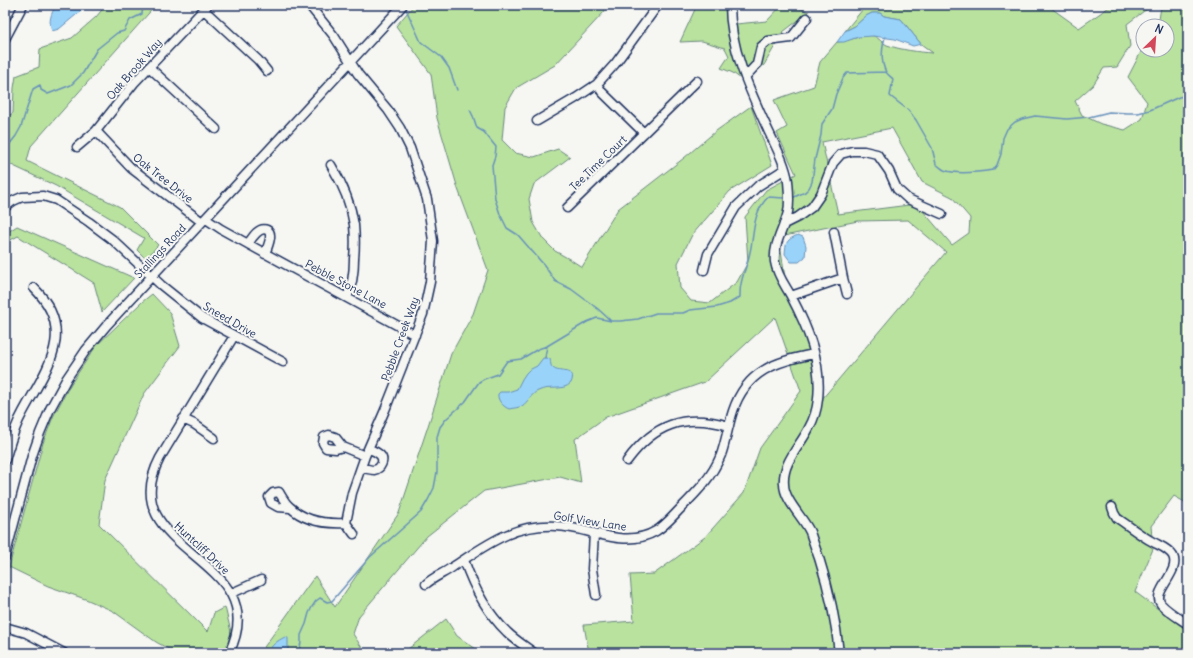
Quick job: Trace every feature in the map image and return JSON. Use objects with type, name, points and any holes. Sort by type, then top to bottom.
[{"type":"street","points":[[5,39],[23,5]]},
{"type":"street","name":"Pebble Creek Way","points":[[309,5],[334,36],[358,74],[374,92],[400,128],[410,148],[427,199],[433,241],[427,299],[423,314],[361,468],[352,493],[346,523]]},
{"type":"street","name":"Stallings Road","points":[[5,557],[32,456],[40,433],[57,396],[76,364],[93,341],[152,276],[403,5]]},
{"type":"street","points":[[537,121],[597,84],[615,64],[658,5]]},
{"type":"street","points":[[730,5],[732,29],[745,77],[778,150],[788,180],[790,202],[784,224],[776,244],[775,260],[778,273],[811,338],[818,369],[819,381],[816,409],[810,428],[787,465],[784,474],[784,484],[786,493],[804,521],[810,534],[822,570],[834,616],[839,653]]},
{"type":"street","points":[[206,7],[267,71]]},
{"type":"street","name":"Oak Brook Way","points":[[77,147],[96,130],[149,66],[206,7]]},
{"type":"street","points":[[745,77],[757,64],[761,47],[768,41],[791,38],[808,18]]},
{"type":"street","points":[[149,66],[216,129]]},
{"type":"street","name":"Tee Time Court","points":[[567,208],[697,81]]},
{"type":"street","points":[[597,84],[602,92],[644,133]]},
{"type":"street","name":"Oak Tree Drive","points":[[96,130],[131,168],[204,220]]},
{"type":"street","points":[[784,224],[798,217],[812,207],[821,194],[833,162],[841,154],[852,151],[864,151],[877,154],[889,171],[897,189],[908,199],[942,214]]},
{"type":"street","points":[[331,164],[341,183],[353,218],[355,241],[354,266],[351,289],[348,298]]},
{"type":"street","points":[[704,270],[708,254],[736,207],[758,186],[785,169]]},
{"type":"street","name":"Sneed Drive","points":[[5,206],[22,197],[43,196],[56,200],[113,240],[152,276],[202,318],[283,362]]},
{"type":"street","name":"Pebble Stone Lane","points":[[204,220],[415,335]]},
{"type":"street","points":[[248,244],[260,230],[268,230],[271,236],[266,254]]},
{"type":"street","points":[[834,232],[847,294]]},
{"type":"street","points":[[791,296],[843,278]]},
{"type":"street","points":[[5,460],[14,431],[55,350],[55,324],[51,310],[43,296],[34,288]]},
{"type":"street","name":"Huntcliff Drive","points":[[229,653],[235,639],[238,626],[236,607],[232,593],[213,571],[167,531],[159,520],[153,506],[150,488],[154,470],[160,458],[234,336]]},
{"type":"street","name":"Golf View Lane","points":[[426,584],[436,576],[450,569],[500,537],[512,531],[527,527],[543,525],[558,526],[615,538],[632,538],[648,535],[662,527],[696,493],[710,475],[721,455],[732,412],[746,385],[765,369],[801,356],[814,354]]},
{"type":"street","points":[[183,419],[194,424],[214,438]]},
{"type":"street","points":[[627,461],[636,449],[648,438],[659,430],[671,425],[685,421],[698,420],[716,422],[728,426]]},
{"type":"street","points":[[343,447],[367,453],[379,454],[382,458],[381,466],[376,469],[361,468]]},
{"type":"street","points":[[1112,507],[1117,518],[1172,554],[1174,568],[1160,593],[1159,600],[1161,604],[1170,612],[1188,624]]},
{"type":"street","points":[[290,508],[317,521],[326,523],[346,523],[354,534]]},
{"type":"street","points":[[594,533],[592,569],[596,595]]},
{"type":"street","points":[[464,560],[483,601],[496,621],[517,641],[534,653]]},
{"type":"street","points":[[232,593],[261,580]]},
{"type":"street","points":[[5,627],[26,634],[64,653]]},
{"type":"green space","points":[[106,5],[156,5],[31,146],[27,161],[120,207],[158,245],[146,259],[137,250],[144,238],[56,186],[5,162],[5,118],[13,113],[16,76],[39,67],[40,49],[72,38],[96,17]]},
{"type":"green space","points":[[414,5],[608,5],[604,12],[555,65],[516,88],[505,107],[502,140],[515,153],[534,157],[558,149],[570,157],[534,184],[529,199],[533,222],[543,239],[555,251],[582,267],[618,209],[716,131],[751,106],[772,165],[730,191],[692,235],[678,263],[680,288],[691,301],[710,303],[737,282],[748,262],[745,217],[766,190],[796,174],[777,133],[787,127],[774,100],[814,86],[820,62],[837,42],[870,35],[892,47],[933,53],[921,44],[901,19],[884,16],[880,13],[872,13],[866,16],[855,26],[845,31],[863,9],[870,5],[1047,5],[1079,28],[1112,5],[1159,5],[1161,7],[1163,5],[1188,5],[1188,504],[1174,496],[1151,526],[1153,549],[1135,592],[1188,631],[1188,653],[589,653],[584,625],[634,621],[630,575],[654,574],[705,537],[744,493],[760,448],[801,391],[775,317],[705,382],[606,417],[575,439],[581,483],[560,477],[484,491],[427,536],[359,616],[353,634],[364,651],[381,653],[257,653],[262,650],[315,576],[335,607],[399,513],[451,354],[473,314],[488,270],[458,189],[437,118],[431,74],[396,26]],"holes":[[[1154,7],[1161,7],[1159,18],[1175,18],[1175,58],[1138,58],[1128,77],[1147,102],[1142,119],[1125,130],[1101,124],[1082,115],[1075,101],[1093,85],[1104,68],[1117,67],[1130,46],[1127,24],[1144,11]],[[892,128],[922,182],[952,197],[970,218],[969,233],[952,245],[917,204],[838,214],[822,142]],[[908,220],[946,252],[822,399],[809,324],[785,278],[779,237],[858,221]]]},
{"type":"green space","points":[[697,5],[733,5],[736,24],[767,21],[782,5],[791,5],[809,12],[783,32],[764,65],[745,82],[733,73],[721,68],[729,56],[725,48],[702,41],[680,42]]},
{"type":"green space","points":[[17,226],[134,278],[102,312],[94,283],[18,236],[5,243],[5,234]]},
{"type":"green space","points":[[152,294],[170,313],[180,346],[144,394],[105,480],[99,524],[208,632],[214,613],[225,607],[231,632],[225,653],[176,653],[156,642],[113,611],[88,600],[48,586],[9,567],[43,443],[53,417],[70,385],[96,346]]},
{"type":"green space","points":[[446,619],[457,636],[482,653],[403,653]]},
{"type":"water","points":[[56,5],[88,5],[59,29],[52,31],[50,24]]},
{"type":"water","points":[[872,13],[880,13],[884,16],[901,19],[921,44],[913,46],[895,39],[873,36],[858,37],[844,42],[837,42],[845,31],[855,26],[866,16]]},
{"type":"water","points":[[798,235],[803,237],[806,246],[805,257],[799,262],[791,262],[785,254],[786,244],[791,238]]},
{"type":"water","points":[[543,358],[550,359],[551,366],[556,370],[570,373],[572,375],[571,383],[560,388],[542,389],[533,394],[520,407],[509,409],[503,405],[498,397],[498,394],[500,392],[508,392],[517,389],[526,373],[537,366]]},
{"type":"water","points":[[285,637],[288,638],[288,653],[268,653],[279,640]]},
{"type":"waterway","points":[[5,150],[21,127],[33,89],[40,85],[41,90],[48,94],[71,85],[83,73],[97,49],[117,33],[124,31],[130,20],[142,14],[143,6],[145,5]]},
{"type":"waterway","points":[[405,7],[421,42],[441,57],[449,68],[457,90]]},
{"type":"waterway","points":[[885,37],[882,50],[882,59],[886,72],[893,79],[890,96],[908,110],[916,120],[932,148],[936,164],[949,172],[968,173],[993,170],[997,165],[1001,154],[1003,138],[1007,129],[1015,122],[1022,119],[1035,116],[1067,119],[1089,117],[1109,112],[1138,113],[1150,110],[1179,97],[1188,95]]},
{"type":"waterway","points":[[792,198],[805,192],[812,182],[822,124],[832,109],[836,94],[843,78],[847,73],[886,72]]},
{"type":"waterway","points":[[470,110],[477,128],[484,132],[496,147],[492,165],[495,199],[507,228],[518,235],[544,265],[555,281],[571,289],[610,320]]},
{"type":"waterway","points":[[299,653],[301,635],[309,613],[316,601],[320,598],[327,602],[332,601],[370,557],[421,512],[434,488],[437,472],[437,437],[440,427],[446,419],[465,402],[479,382],[498,374],[507,361],[521,359],[538,349],[547,346],[587,322],[597,318],[620,321],[638,319],[656,313],[683,313],[690,310],[717,307],[730,303],[740,297],[740,287],[752,244],[755,223],[759,210],[768,197],[784,198]]},
{"type":"waterway","points":[[545,358],[547,346]]}]
